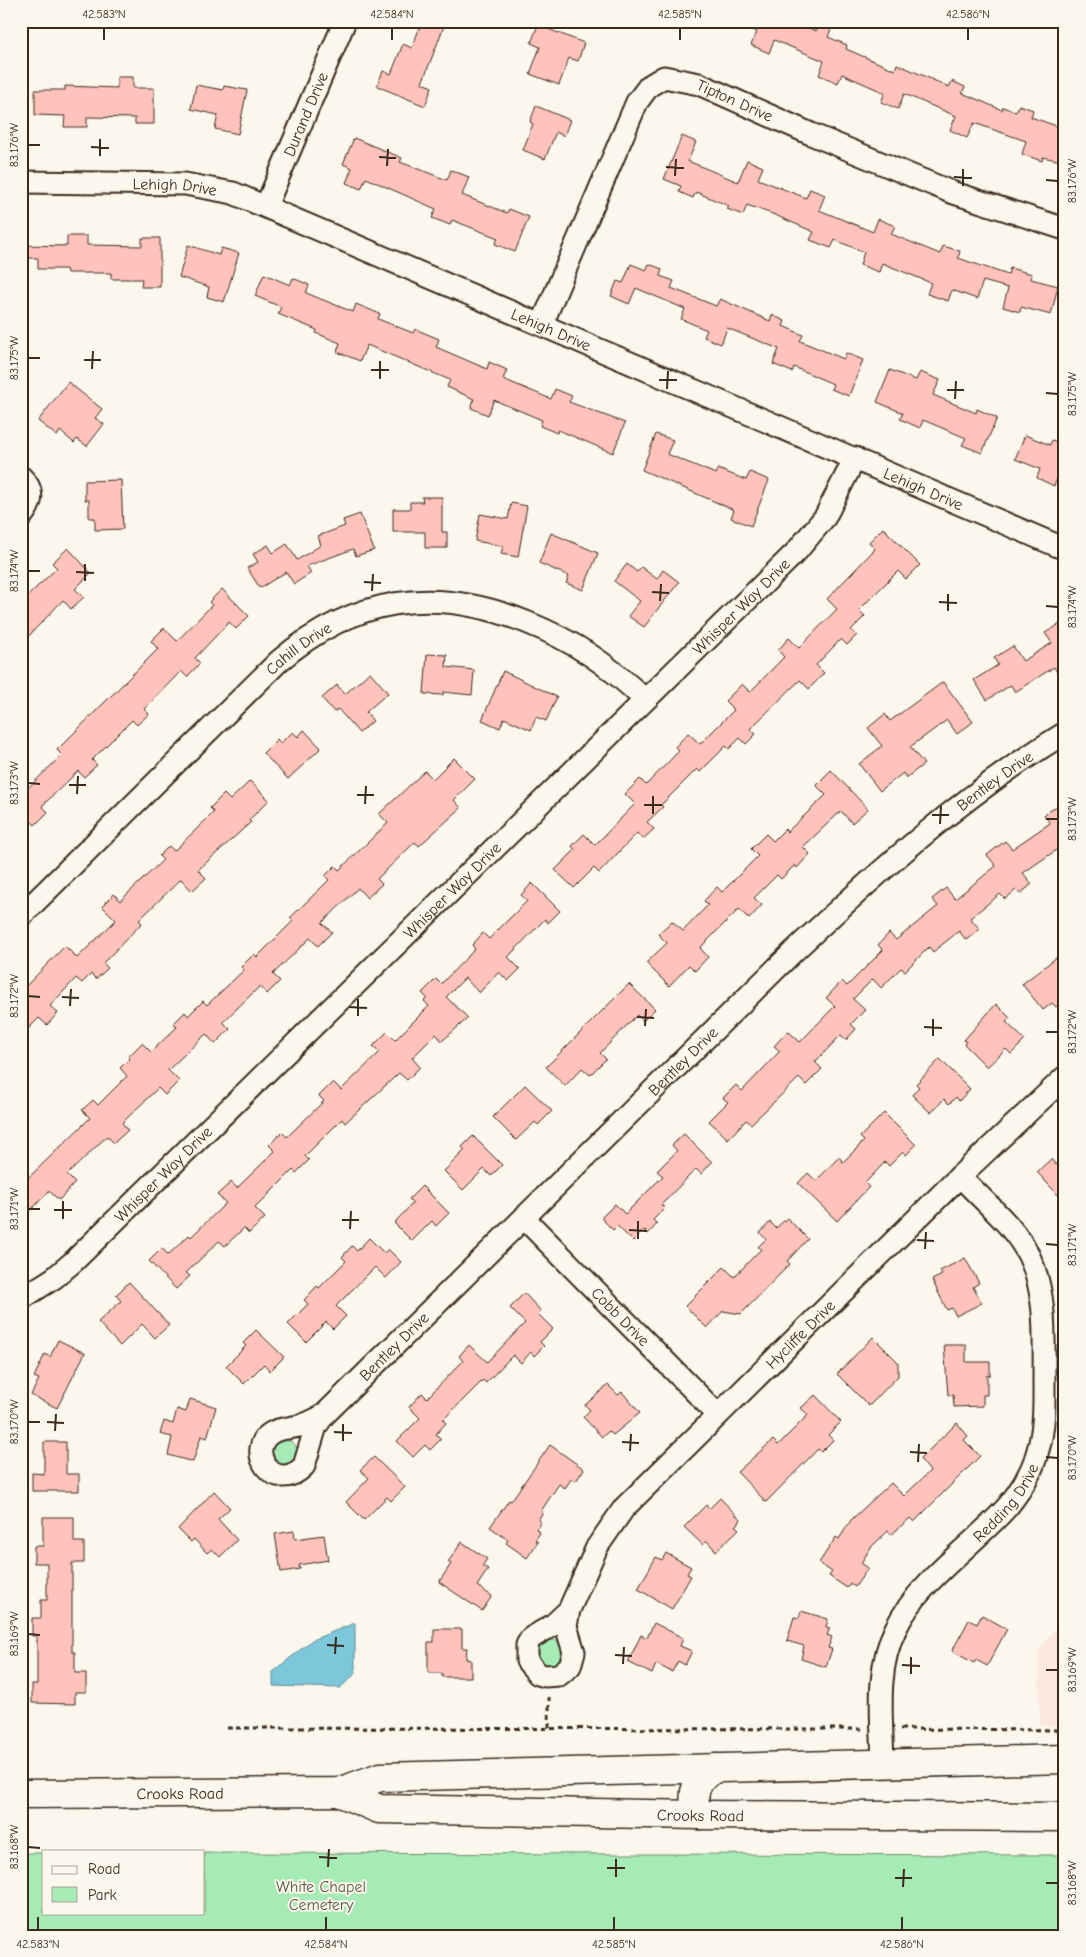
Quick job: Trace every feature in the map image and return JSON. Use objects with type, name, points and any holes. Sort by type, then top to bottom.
[{"type":"main road","name":"Crooks Road","points":[[21,1794],[339,1792],[380,1777],[1065,1759]]},
{"type":"main road","points":[[699,1815],[694,1800],[696,1785],[700,1778],[716,1768]]},
{"type":"main road","name":"Crooks Road","points":[[339,1792],[380,1809],[699,1815],[1062,1815]]},
{"type":"street","name":"Durand Drive","points":[[266,206],[346,21]]},
{"type":"street","name":"Tipton Drive","points":[[542,324],[637,102],[649,86],[664,77],[699,84],[811,134],[951,192],[1065,229]]},
{"type":"street","name":"Lehigh Drive","points":[[21,182],[185,184],[233,193],[1065,549]]},
{"type":"street","name":"Whisper Way Drive","points":[[21,1299],[54,1278],[73,1262],[811,536],[836,499],[855,458]]},
{"type":"street","points":[[21,477],[28,484],[31,498],[30,505],[21,517]]},
{"type":"street","name":"Cahill Drive","points":[[21,916],[279,661],[317,632],[366,610],[424,600],[452,601],[507,614],[578,646],[616,672],[645,700]]},
{"type":"street","name":"Bentley Drive","points":[[324,1415],[794,951],[861,888],[924,834],[990,784],[1065,733]]},
{"type":"street","name":"Hycliffe Drive","points":[[569,1610],[608,1528],[638,1493],[960,1176],[1064,1079]]},
{"type":"street","name":"Redding Drive","points":[[883,1763],[882,1678],[895,1629],[915,1600],[1007,1506],[1021,1489],[1031,1470],[1041,1437],[1044,1331],[1040,1288],[1029,1256],[1022,1244],[1008,1226],[960,1176]]},
{"type":"street","name":"Cobb Drive","points":[[524,1218],[718,1415]]},
{"type":"path","points":[[1060,524],[1065,513]]},
{"type":"path","points":[[549,1697],[549,1728]]},
{"type":"path","points":[[227,1728],[870,1729]]},
{"type":"path","points":[[895,1729],[1065,1730]]},
{"type":"shaded area","points":[[1062,1523],[1065,1523],[1065,1726],[1040,1726],[1039,1649],[1057,1627]]},
{"type":"green space","points":[[285,1440],[294,1444],[298,1453],[294,1462],[285,1466],[276,1462],[272,1453],[276,1444]]},
{"type":"green space","points":[[550,1639],[559,1643],[563,1652],[559,1661],[550,1665],[541,1661],[537,1652],[541,1643]]},
{"type":"green space","name":"White Chapel Cemetery","points":[[21,1853],[42,1853],[42,1914],[205,1914],[205,1853],[1065,1855],[1065,1936],[21,1936]]},
{"type":"water","points":[[355,1623],[355,1674],[340,1688],[273,1686],[273,1672],[312,1640]]},
{"type":"building","points":[[422,21],[446,21],[422,83],[432,87],[425,106],[377,86],[383,71],[391,74],[403,44],[412,48]]},
{"type":"building","points":[[734,21],[793,21],[816,31],[821,21],[834,21],[828,37],[847,45],[846,49],[895,70],[897,64],[949,87],[952,81],[965,87],[962,93],[1002,110],[1003,107],[1016,112],[1019,105],[1033,110],[1031,117],[1065,129],[1065,162],[1043,157],[1042,161],[1022,154],[1026,141],[974,123],[967,138],[950,130],[956,116],[904,94],[898,109],[881,102],[885,93],[842,74],[838,83],[819,75],[824,61],[774,40],[769,53],[751,45],[757,32]]},
{"type":"building","points":[[538,25],[584,43],[578,61],[569,58],[559,85],[530,74],[540,47],[531,43]]},
{"type":"building","points":[[117,77],[133,77],[133,88],[154,88],[154,124],[135,124],[135,118],[87,117],[87,127],[64,127],[65,116],[35,115],[35,90],[65,90],[65,86],[117,88]]},
{"type":"building","points":[[196,85],[223,90],[224,86],[247,90],[238,134],[215,129],[218,115],[191,109]]},
{"type":"building","points":[[536,106],[570,120],[564,136],[556,132],[545,159],[523,150],[533,124],[530,122]]},
{"type":"building","points":[[682,136],[696,142],[688,161],[738,182],[747,160],[763,167],[758,179],[806,198],[810,189],[825,195],[819,210],[873,232],[878,219],[895,226],[891,234],[940,254],[943,246],[960,251],[958,258],[1008,275],[1010,268],[1032,274],[1031,279],[1058,286],[1051,315],[1021,307],[1020,312],[1003,307],[1008,288],[983,281],[977,299],[952,290],[948,301],[927,294],[931,283],[882,263],[879,272],[860,265],[864,252],[835,240],[831,248],[810,240],[814,232],[775,215],[747,205],[743,215],[727,209],[729,206],[696,192],[693,198],[679,192],[681,186],[664,179]]},
{"type":"building","points":[[354,138],[402,158],[400,162],[447,180],[451,170],[469,177],[462,195],[507,213],[509,209],[529,217],[515,252],[495,244],[498,238],[452,220],[450,225],[432,218],[436,209],[366,178],[361,189],[346,183],[352,168],[343,164]]},
{"type":"building","points":[[67,236],[87,236],[87,245],[142,246],[142,238],[160,238],[160,287],[141,287],[142,279],[111,279],[111,273],[67,273],[66,269],[38,269],[38,258],[21,258],[21,245],[67,246]]},
{"type":"building","points":[[188,245],[219,255],[221,248],[239,253],[224,302],[207,297],[209,287],[179,277]]},
{"type":"building","points":[[631,264],[646,270],[649,264],[662,269],[660,276],[674,281],[671,288],[716,306],[720,299],[770,321],[772,315],[785,321],[783,326],[803,335],[800,341],[844,359],[846,353],[863,360],[849,396],[831,389],[833,384],[794,367],[792,372],[773,364],[779,349],[727,328],[721,344],[704,337],[707,330],[681,319],[685,309],[636,288],[629,304],[611,296],[617,281],[623,283]]},
{"type":"building","points":[[264,274],[290,285],[293,278],[309,285],[306,293],[353,312],[356,304],[380,314],[378,319],[413,333],[415,329],[439,339],[436,347],[487,369],[489,362],[507,370],[503,379],[551,399],[555,389],[572,396],[569,402],[625,423],[613,453],[558,430],[557,433],[540,426],[542,420],[494,400],[488,415],[471,408],[474,399],[447,387],[450,380],[367,345],[360,361],[337,352],[340,343],[316,333],[317,330],[278,314],[281,307],[255,296]]},
{"type":"building","points":[[890,370],[916,380],[920,372],[940,380],[933,395],[976,413],[977,409],[997,418],[982,453],[962,445],[966,438],[923,420],[920,428],[900,419],[903,413],[877,402]]},
{"type":"building","points":[[68,382],[102,409],[95,418],[104,424],[87,446],[77,439],[74,443],[60,431],[57,436],[38,421]]},
{"type":"building","points":[[656,434],[673,440],[667,454],[716,474],[718,469],[746,480],[750,472],[769,480],[751,526],[731,518],[734,510],[642,470]]},
{"type":"building","points":[[1025,435],[1050,445],[1052,440],[1065,445],[1065,460],[1054,486],[1037,478],[1040,469],[1015,459]]},
{"type":"building","points":[[121,480],[123,529],[95,530],[95,518],[89,518],[89,500],[85,500],[85,481]]},
{"type":"building","points":[[422,497],[442,497],[442,532],[447,532],[447,548],[425,548],[425,532],[393,532],[393,509],[410,509],[410,502],[423,502]]},
{"type":"building","points":[[511,503],[527,506],[518,557],[501,554],[503,546],[475,541],[480,514],[508,519]]},
{"type":"building","points":[[360,514],[374,550],[356,556],[353,549],[307,566],[311,573],[294,584],[286,572],[260,588],[247,568],[258,562],[253,554],[268,545],[273,553],[287,544],[297,560],[321,545],[318,536],[345,526],[343,520]]},
{"type":"building","points":[[883,528],[920,565],[906,579],[898,571],[859,610],[865,616],[851,630],[857,635],[847,645],[841,639],[816,665],[824,673],[809,689],[800,680],[750,729],[756,734],[746,744],[740,738],[729,749],[726,746],[700,772],[697,769],[661,805],[663,807],[647,822],[654,829],[643,839],[637,833],[599,873],[594,868],[574,888],[555,870],[575,850],[572,846],[584,834],[595,845],[635,804],[625,794],[640,779],[646,785],[679,751],[675,747],[688,733],[700,744],[734,710],[725,701],[742,684],[750,692],[784,657],[778,650],[789,638],[799,648],[837,609],[827,599],[875,549],[869,542]]},
{"type":"building","points":[[551,533],[598,553],[583,590],[566,583],[569,576],[539,563]]},
{"type":"building","points":[[68,548],[91,573],[75,589],[84,597],[71,609],[63,600],[21,644],[21,602],[57,568],[52,563]]},
{"type":"building","points":[[627,564],[637,572],[641,567],[657,579],[663,570],[679,582],[644,627],[628,616],[640,601],[614,581]]},
{"type":"building","points":[[222,589],[249,616],[236,629],[229,622],[195,658],[200,663],[187,677],[181,671],[144,709],[149,714],[137,725],[132,720],[92,760],[97,765],[84,777],[78,771],[42,806],[48,812],[35,825],[21,812],[21,795],[62,755],[57,750],[158,649],[151,641],[164,628],[177,641],[212,605],[209,602]]},
{"type":"building","points":[[1065,621],[1065,686],[1054,667],[1015,692],[1011,685],[987,700],[974,680],[998,665],[994,658],[1013,646],[1023,661],[1052,643],[1045,633]]},
{"type":"building","points":[[427,654],[447,655],[446,667],[474,670],[472,695],[443,692],[443,695],[424,694]]},
{"type":"building","points":[[503,671],[557,697],[546,721],[536,717],[531,730],[504,718],[500,728],[482,720]]},
{"type":"building","points":[[370,672],[388,693],[366,712],[373,721],[359,733],[338,709],[334,712],[322,698],[337,685],[345,694]]},
{"type":"building","points":[[943,682],[973,722],[957,734],[947,720],[910,747],[924,764],[906,778],[903,773],[880,791],[859,764],[882,746],[868,728],[885,714],[890,721]]},
{"type":"building","points":[[304,730],[321,748],[288,779],[263,753],[277,739],[280,743],[293,732],[298,737]]},
{"type":"building","points":[[454,758],[475,779],[454,800],[461,808],[419,846],[415,842],[377,879],[382,884],[367,898],[358,888],[322,923],[332,932],[318,946],[310,938],[273,974],[280,981],[267,994],[260,986],[223,1022],[230,1029],[215,1044],[206,1034],[168,1070],[179,1081],[165,1095],[158,1088],[122,1123],[128,1130],[114,1143],[107,1136],[67,1175],[75,1183],[59,1200],[49,1191],[31,1210],[21,1201],[21,1185],[90,1118],[82,1110],[93,1100],[98,1105],[127,1076],[120,1068],[130,1058],[128,1057],[142,1043],[151,1052],[177,1027],[174,1023],[185,1012],[188,1016],[203,1001],[207,1005],[244,970],[241,967],[254,954],[257,957],[293,921],[290,918],[329,880],[325,876],[335,866],[339,870],[388,823],[379,814],[425,771],[433,779]]},
{"type":"building","points":[[831,770],[868,809],[852,823],[841,811],[803,847],[810,854],[797,868],[795,865],[781,879],[777,875],[754,898],[762,905],[749,919],[739,909],[700,948],[708,957],[695,971],[689,965],[669,986],[646,963],[667,943],[658,934],[672,921],[683,931],[708,905],[704,901],[717,887],[722,892],[758,856],[751,849],[766,834],[773,841],[785,829],[787,832],[826,795],[816,785]]},
{"type":"building","points":[[250,781],[269,800],[249,820],[251,822],[198,870],[206,878],[192,891],[181,879],[139,920],[142,923],[103,963],[108,968],[96,979],[91,974],[82,983],[76,978],[50,1006],[58,1013],[47,1025],[39,1018],[21,1036],[21,991],[65,946],[77,958],[116,920],[102,906],[114,894],[120,901],[163,860],[159,856],[169,846],[174,851],[214,812],[210,808],[224,794],[230,800]]},
{"type":"building","points":[[1065,800],[1065,844],[1023,873],[1032,884],[1020,894],[1016,890],[1005,899],[1000,894],[970,918],[980,929],[966,940],[959,931],[933,952],[929,947],[905,971],[901,968],[881,988],[873,979],[853,999],[865,1010],[851,1024],[856,1029],[846,1040],[841,1035],[815,1062],[822,1069],[806,1085],[799,1078],[751,1124],[746,1120],[728,1139],[709,1121],[728,1102],[723,1098],[736,1085],[742,1091],[780,1051],[774,1046],[788,1031],[800,1042],[835,1006],[826,998],[842,981],[847,986],[883,950],[878,945],[889,933],[896,940],[938,906],[932,899],[946,888],[955,899],[996,866],[987,855],[1005,841],[1012,849],[1050,823],[1044,815]]},
{"type":"building","points":[[532,883],[560,911],[548,923],[545,919],[508,957],[520,969],[508,981],[499,972],[479,993],[465,978],[446,997],[468,1018],[442,1041],[436,1034],[412,1058],[420,1067],[407,1080],[399,1073],[345,1123],[342,1119],[305,1156],[309,1160],[296,1173],[293,1170],[255,1208],[265,1218],[249,1233],[244,1228],[225,1246],[219,1241],[186,1273],[190,1276],[176,1289],[149,1261],[162,1248],[168,1255],[189,1235],[191,1237],[226,1203],[217,1195],[231,1182],[237,1188],[275,1151],[269,1145],[282,1132],[287,1137],[324,1101],[319,1096],[333,1082],[341,1090],[380,1052],[373,1046],[387,1032],[395,1040],[429,1006],[424,1001],[427,998],[422,993],[436,979],[441,984],[475,949],[472,945],[483,933],[489,939],[527,901],[521,895]]},
{"type":"building","points":[[1065,951],[1065,1000],[1056,1007],[1052,1003],[1043,1010],[1022,984]]},
{"type":"building","points":[[629,984],[655,1009],[643,1021],[637,1015],[600,1053],[606,1059],[590,1075],[582,1068],[565,1086],[546,1067]]},
{"type":"building","points":[[996,1004],[1010,1018],[1006,1022],[1025,1040],[1011,1054],[1006,1049],[987,1067],[964,1044],[966,1042],[964,1040]]},
{"type":"building","points":[[940,1059],[970,1089],[959,1101],[956,1097],[949,1104],[944,1099],[931,1113],[912,1095],[919,1087],[916,1084]]},
{"type":"building","points":[[525,1085],[552,1111],[538,1125],[535,1122],[516,1140],[493,1117]]},
{"type":"building","points":[[884,1113],[916,1145],[906,1155],[903,1152],[889,1166],[885,1162],[865,1183],[869,1187],[837,1221],[798,1183],[808,1173],[816,1181],[839,1157],[843,1162],[864,1141],[860,1137]]},
{"type":"building","points":[[684,1134],[712,1162],[701,1174],[696,1169],[661,1205],[665,1208],[653,1220],[657,1224],[648,1234],[644,1230],[633,1241],[617,1226],[613,1230],[601,1218],[615,1204],[625,1214],[663,1176],[657,1171],[677,1151],[672,1145]]},
{"type":"building","points":[[473,1136],[502,1165],[491,1176],[484,1169],[463,1190],[444,1171],[465,1150],[462,1147]]},
{"type":"building","points":[[1065,1157],[1065,1188],[1058,1195],[1037,1172],[1051,1159],[1056,1165]]},
{"type":"building","points":[[422,1186],[449,1213],[436,1226],[432,1221],[412,1241],[394,1223],[413,1203],[409,1199]]},
{"type":"building","points":[[787,1218],[808,1239],[787,1261],[790,1264],[741,1314],[723,1311],[707,1328],[685,1306],[724,1267],[734,1277],[761,1249],[758,1247],[766,1239],[760,1233],[770,1222],[776,1228]]},
{"type":"building","points":[[369,1238],[384,1253],[388,1249],[401,1262],[386,1278],[375,1267],[336,1306],[346,1316],[333,1329],[326,1322],[306,1342],[288,1324],[308,1304],[304,1300],[346,1261],[342,1257],[352,1246],[357,1251]]},
{"type":"building","points":[[965,1258],[979,1283],[973,1287],[982,1303],[956,1316],[952,1308],[947,1310],[932,1280],[942,1275],[940,1271]]},
{"type":"building","points":[[129,1282],[169,1325],[155,1338],[142,1324],[120,1346],[98,1322],[121,1301],[116,1295]]},
{"type":"building","points":[[524,1293],[541,1311],[538,1314],[553,1329],[540,1342],[544,1346],[534,1356],[531,1352],[521,1363],[513,1355],[486,1383],[483,1380],[443,1420],[446,1423],[436,1434],[441,1439],[430,1450],[425,1445],[413,1457],[397,1441],[420,1418],[409,1407],[422,1393],[427,1398],[463,1361],[459,1356],[469,1345],[487,1362],[525,1323],[510,1308]]},
{"type":"building","points":[[256,1330],[284,1357],[270,1371],[264,1364],[244,1384],[226,1366],[246,1346],[243,1343]]},
{"type":"building","points":[[873,1337],[898,1362],[898,1376],[869,1406],[837,1374]]},
{"type":"building","points":[[58,1340],[85,1353],[57,1408],[31,1395],[39,1379],[34,1377],[45,1354],[50,1357]]},
{"type":"building","points":[[944,1345],[966,1345],[966,1362],[990,1362],[990,1376],[987,1375],[987,1395],[983,1395],[983,1406],[954,1407],[953,1395],[948,1395]]},
{"type":"building","points":[[608,1385],[618,1395],[622,1392],[640,1413],[613,1435],[609,1431],[602,1437],[583,1417],[590,1410],[585,1405]]},
{"type":"building","points":[[815,1395],[841,1422],[828,1435],[833,1440],[821,1452],[818,1449],[766,1502],[737,1472],[773,1440],[778,1445],[808,1415],[801,1408]]},
{"type":"building","points":[[190,1399],[216,1407],[207,1438],[201,1436],[193,1462],[168,1455],[172,1437],[160,1434],[164,1421],[173,1424],[177,1409],[186,1412]]},
{"type":"building","points":[[957,1423],[968,1436],[964,1440],[980,1456],[914,1522],[910,1518],[891,1535],[888,1531],[871,1547],[861,1563],[868,1568],[855,1587],[850,1583],[847,1588],[829,1576],[832,1572],[819,1563],[836,1537],[839,1539],[851,1520],[891,1483],[904,1496],[930,1471],[920,1459]]},
{"type":"building","points":[[44,1442],[66,1442],[66,1474],[79,1474],[79,1491],[32,1491],[32,1473],[44,1474]]},
{"type":"building","points":[[550,1445],[584,1469],[576,1481],[572,1478],[565,1488],[559,1484],[541,1511],[543,1512],[538,1520],[541,1522],[536,1529],[540,1533],[535,1540],[538,1542],[527,1558],[506,1543],[508,1540],[490,1527],[509,1500],[511,1501]]},
{"type":"building","points":[[374,1457],[405,1487],[391,1501],[387,1497],[364,1520],[346,1502],[369,1478],[360,1470]]},
{"type":"building","points":[[214,1491],[230,1508],[218,1519],[237,1540],[220,1557],[212,1549],[207,1553],[194,1539],[191,1542],[178,1529]]},
{"type":"building","points":[[720,1498],[741,1520],[735,1526],[739,1529],[716,1551],[707,1541],[703,1545],[684,1527],[706,1505],[709,1509]]},
{"type":"building","points":[[43,1517],[74,1517],[74,1542],[84,1542],[84,1563],[72,1563],[72,1652],[75,1652],[75,1673],[86,1673],[86,1692],[75,1692],[75,1704],[32,1703],[32,1684],[37,1684],[37,1636],[32,1636],[32,1618],[41,1618],[41,1600],[47,1600],[47,1563],[34,1563],[34,1546],[43,1546]]},
{"type":"building","points":[[294,1531],[295,1539],[324,1535],[328,1560],[299,1565],[300,1569],[281,1572],[275,1534]]},
{"type":"building","points":[[462,1542],[487,1559],[482,1566],[488,1569],[477,1586],[492,1596],[482,1611],[439,1582],[451,1564],[448,1562]]},
{"type":"building","points":[[666,1553],[691,1567],[687,1574],[691,1576],[672,1609],[638,1589],[656,1557],[662,1560]]},
{"type":"building","points":[[801,1611],[828,1619],[826,1627],[830,1628],[827,1635],[832,1637],[828,1648],[832,1649],[826,1667],[801,1659],[804,1646],[787,1641],[794,1617],[799,1618]]},
{"type":"building","points":[[982,1615],[1007,1629],[987,1666],[976,1660],[974,1663],[952,1651],[969,1620],[977,1624]]},
{"type":"building","points":[[654,1623],[683,1638],[680,1646],[692,1651],[685,1665],[678,1661],[672,1672],[656,1664],[652,1674],[628,1662],[641,1635],[647,1638]]},
{"type":"building","points":[[434,1629],[462,1629],[462,1648],[467,1648],[466,1659],[471,1660],[471,1677],[442,1677],[442,1673],[428,1673],[428,1642],[434,1642]]}]
